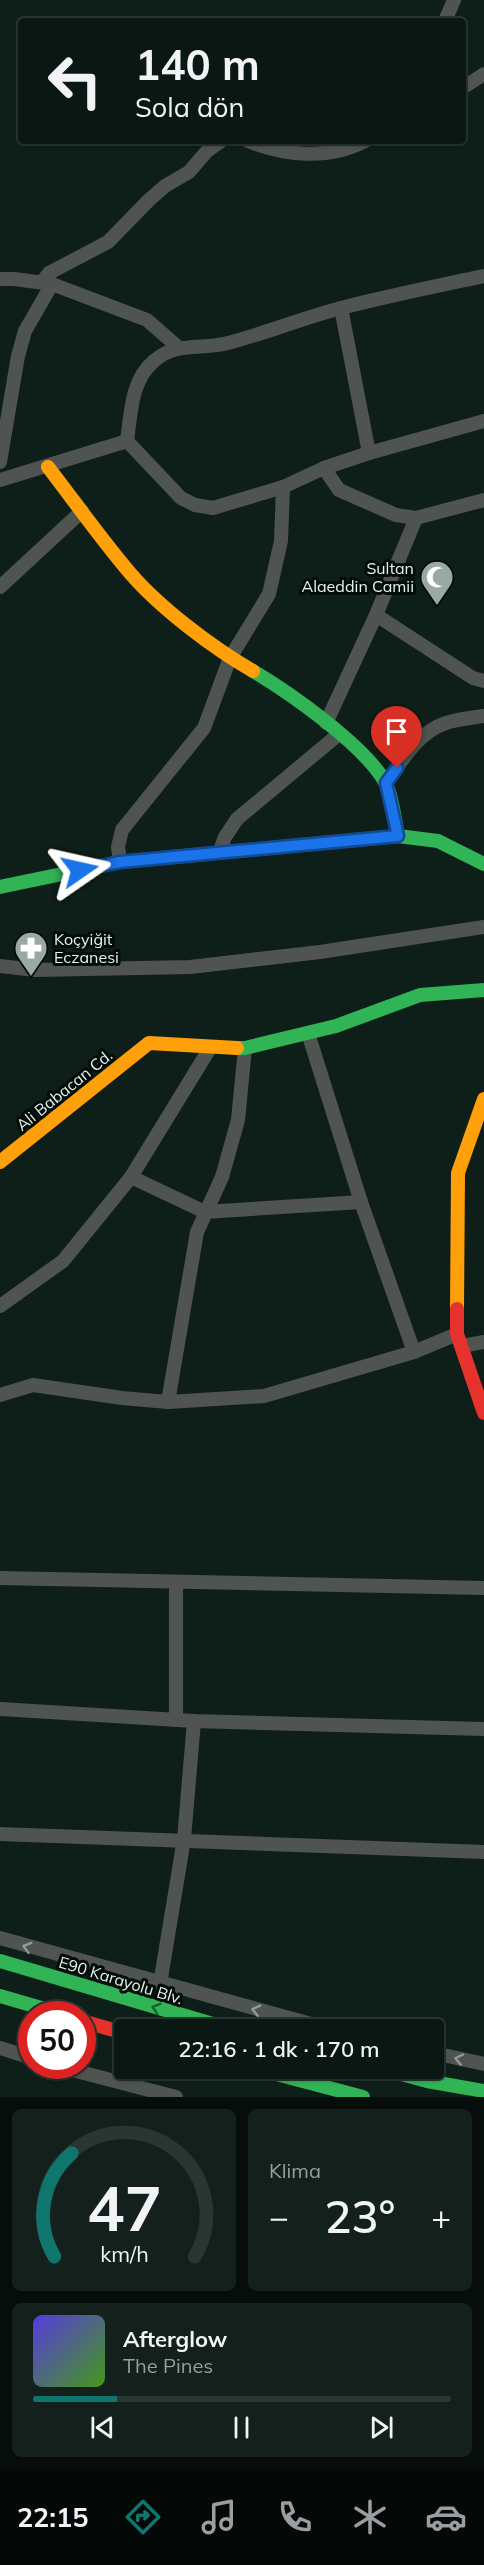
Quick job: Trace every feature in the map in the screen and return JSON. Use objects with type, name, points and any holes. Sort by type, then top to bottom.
[{"type":"main road","points":[[48,467],[145,588],[230,658],[280,687],[368,760],[386,783],[398,836]]},
{"type":"main road","points":[[0,887],[120,862],[398,836],[438,841],[484,864]]},
{"type":"main road","points":[[210,1048],[245,1048],[336,1026],[420,995],[484,990]]},
{"type":"main road","name":"Ali Babacan Cd.","points":[[0,1162],[149,1043],[210,1048]]},
{"type":"main road","points":[[483,1104],[458,1173],[459,1340],[484,1413]]},
{"type":"main road","name":"E90 Karayolu Blv.","points":[[0,1961],[196,2019]]},
{"type":"main road","points":[[0,1996],[18,2001]]},
{"type":"main road","points":[[96,2025],[114,2030]]},
{"type":"main road","points":[[295,2079],[363,2097]]},
{"type":"main road","points":[[420,2079],[484,2091]]},
{"type":"street","points":[[446,18],[454,0]]},
{"type":"street","points":[[466,86],[484,74]]},
{"type":"street","points":[[0,462],[18,356],[25,331],[50,273],[108,242],[149,200],[165,186],[189,172],[216,144]]},
{"type":"street","points":[[256,144],[268,149],[307,155],[336,151],[356,144]]},
{"type":"street","points":[[127,441],[134,394],[140,378],[155,360],[178,347],[225,344],[341,308],[484,276]]},
{"type":"street","points":[[0,279],[47,283],[147,320],[178,347]]},
{"type":"street","points":[[341,308],[369,453]]},
{"type":"street","points":[[127,441],[181,498],[195,506],[213,508],[223,507],[283,487],[324,468],[369,453],[484,421]]},
{"type":"street","points":[[0,480],[127,441]]},
{"type":"street","points":[[324,468],[339,490],[396,515],[416,518],[484,500]]},
{"type":"street","points":[[120,862],[118,847],[122,830],[204,728],[230,658],[269,594],[281,541],[283,487]]},
{"type":"street","points":[[0,587],[82,511]]},
{"type":"street","points":[[326,723],[376,615],[416,518]]},
{"type":"street","points":[[376,615],[473,678],[484,681]]},
{"type":"street","points":[[386,783],[409,750],[426,734],[445,723],[484,716]]},
{"type":"street","points":[[219,853],[225,837],[237,819],[339,735]]},
{"type":"street","points":[[0,966],[35,970],[190,967],[320,952],[484,927]]},
{"type":"street","points":[[308,1033],[361,1202],[414,1352]]},
{"type":"street","points":[[0,1306],[63,1261],[131,1177],[210,1048]]},
{"type":"street","points":[[168,1402],[197,1232],[222,1177],[238,1120],[245,1048]]},
{"type":"street","points":[[131,1177],[205,1212],[361,1202]]},
{"type":"street","points":[[0,1395],[33,1385],[168,1402],[264,1396],[459,1340],[484,1342]]},
{"type":"street","points":[[0,1578],[484,1588]]},
{"type":"street","points":[[176,1582],[176,1720]]},
{"type":"street","points":[[0,1709],[194,1721],[484,1729]]},
{"type":"street","points":[[160,1984],[184,1839],[194,1721]]},
{"type":"street","points":[[0,1834],[184,1839],[484,1852]]},
{"type":"street","points":[[0,1938],[292,2019]]},
{"type":"street","points":[[0,2048],[18,2054]]},
{"type":"street","points":[[444,2055],[484,2064]]},
{"type":"street","points":[[96,2076],[176,2097]]},
{"type":"traffic: fast","points":[[253,671],[325,721],[361,752],[385,782],[390,793],[398,836]]},
{"type":"traffic: fast","points":[[0,887],[120,862],[398,836],[438,841],[484,864]]},
{"type":"traffic: fast","points":[[237,1048],[336,1026],[420,995],[484,990]]},
{"type":"traffic: fast","points":[[0,1961],[196,2019]]},
{"type":"traffic: fast","points":[[0,1996],[18,2001]]},
{"type":"traffic: fast","points":[[295,2079],[363,2097]]},
{"type":"traffic: fast","points":[[420,2079],[484,2091]]},
{"type":"traffic: slow","points":[[48,467],[130,573],[156,600],[221,651],[253,671]]},
{"type":"traffic: slow","points":[[0,1162],[149,1043],[237,1048]]},
{"type":"traffic: slow","points":[[457,1309],[458,1173],[484,1099]]},
{"type":"traffic: jam","points":[[457,1309],[457,1334],[484,1413]]},
{"type":"traffic: jam","points":[[96,2025],[114,2030]]},
{"type":"place","name":"Sultan Alaeddin Camii","points":[[437,606]]},
{"type":"place","name":"Koçyiğit Eczanesi","points":[[31,977]]},
{"type":"route","points":[[80,870],[120,862],[398,836],[386,783],[397,768]]}]
